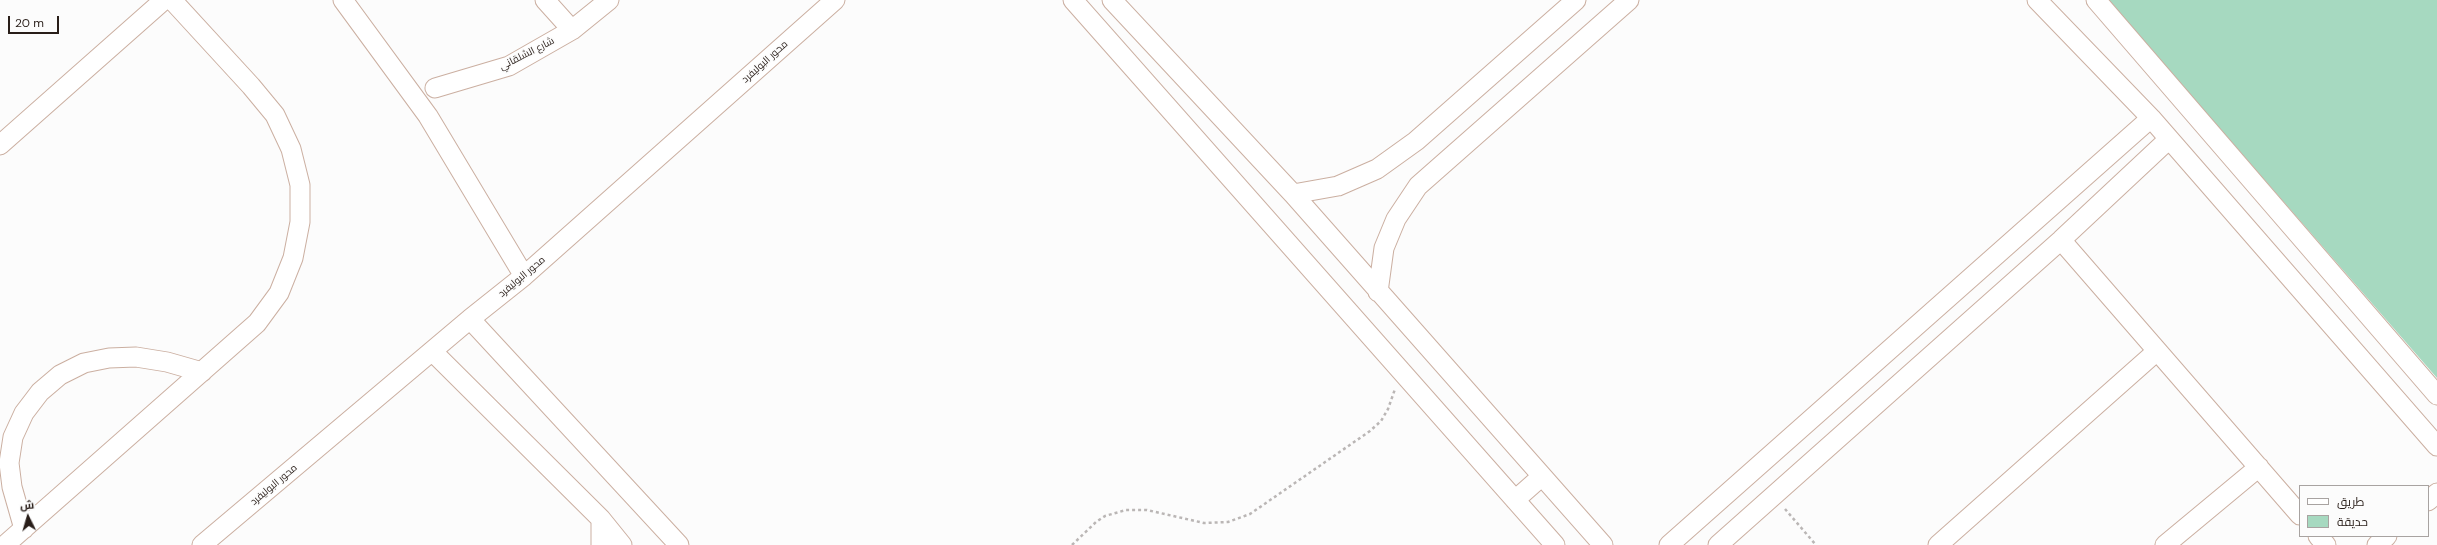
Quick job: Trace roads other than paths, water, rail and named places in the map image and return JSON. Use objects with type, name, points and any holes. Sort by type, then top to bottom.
[{"type":"street","points":[[0,146],[164,0]]},
{"type":"street","points":[[5,545],[257,322],[278,292],[293,258],[300,222],[300,185],[291,149],[275,115],[251,86],[172,0]]},
{"type":"street","points":[[344,0],[381,49],[428,116],[524,276]]},
{"type":"street","points":[[545,0],[572,30]]},
{"type":"street","name":"شارع الشلقاني","points":[[435,88],[509,66],[572,30],[609,0]]},
{"type":"street","name":"محور البوليفرد","points":[[202,545],[470,319],[524,276],[834,0]]},
{"type":"street","points":[[1073,0],[1555,545]]},
{"type":"street","points":[[1112,0],[1293,194],[1541,477],[1603,545]]},
{"type":"street","points":[[1293,194],[1338,186],[1377,169],[1416,141],[1576,0]]},
{"type":"street","points":[[1378,292],[1384,248],[1396,219],[1418,186],[1629,0]]},
{"type":"street","points":[[2037,0],[2151,118],[2437,446]]},
{"type":"street","points":[[2096,0],[2437,395]]},
{"type":"street","points":[[1669,545],[2151,118]]},
{"type":"street","points":[[1718,545],[2061,240],[2169,139]]},
{"type":"street","points":[[2061,240],[2299,514]]},
{"type":"street","points":[[470,319],[679,545]]},
{"type":"street","points":[[432,351],[601,519],[622,545]]},
{"type":"street","points":[[1938,545],[2157,351]]},
{"type":"street","points":[[24,529],[12,487],[9,463],[13,437],[24,413],[40,392],[60,375],[84,363],[109,358],[136,357],[167,362],[202,372]]},
{"type":"street","points":[[2165,545],[2258,467]]},
{"type":"street","points":[[1515,500],[1541,477]]},
{"type":"street","points":[[2429,500],[2437,493]]},
{"type":"street","points":[[600,545],[601,519]]},
{"type":"street","points":[[2319,537],[2326,545]]},
{"type":"street","points":[[2377,545],[2386,537]]}]
